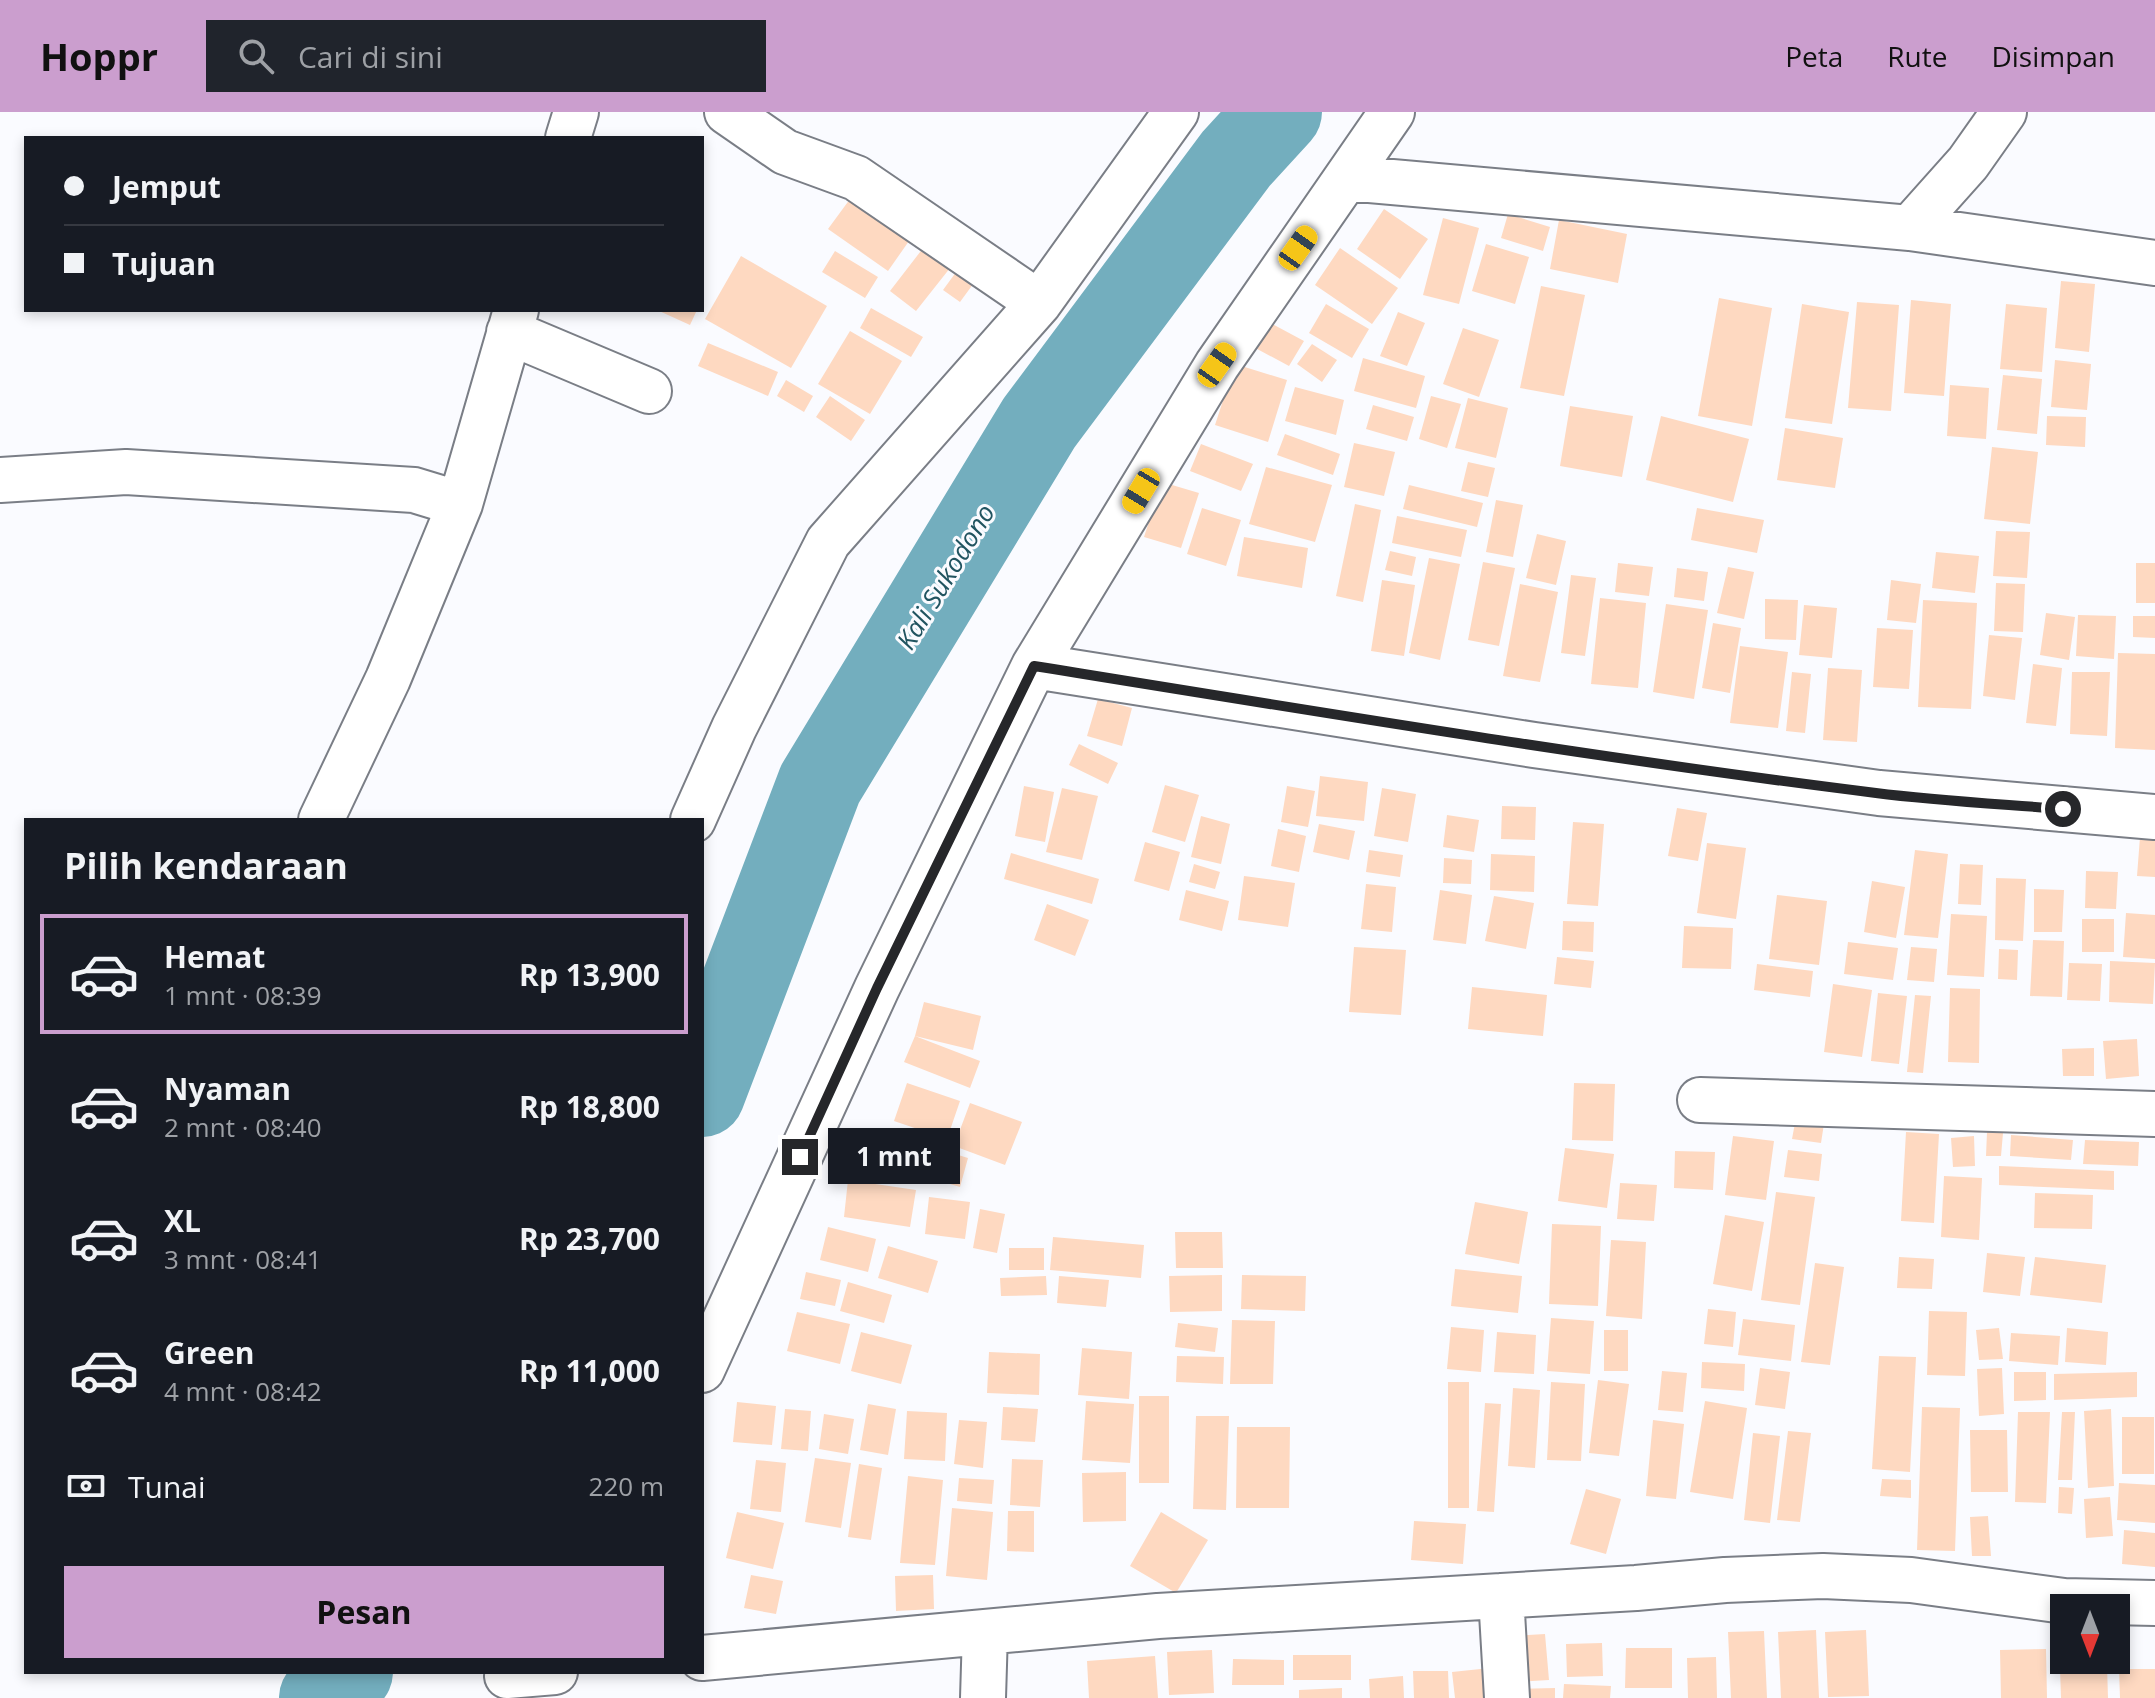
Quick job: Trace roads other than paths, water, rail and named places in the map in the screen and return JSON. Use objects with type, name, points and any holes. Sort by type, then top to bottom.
[{"type":"street","points":[[569,136],[576,112]]},
{"type":"street","points":[[727,112],[785,152],[856,178],[1039,303]]},
{"type":"street","points":[[694,818],[734,728],[828,542],[1039,303],[1176,112]]},
{"type":"street","points":[[704,1366],[877,988],[1034,666],[1217,365],[1392,112]]},
{"type":"street","points":[[1910,228],[1968,163],[2004,112]]},
{"type":"street","points":[[1347,178],[1910,228],[2155,263]]},
{"type":"street","points":[[322,818],[388,679],[460,504],[512,321],[649,391]]},
{"type":"street","points":[[0,480],[126,472],[414,490],[460,504]]},
{"type":"street","points":[[1034,666],[1534,745],[1879,793],[2155,817]]},
{"type":"street","points":[[1700,1100],[2155,1114]]},
{"type":"street","points":[[704,1658],[1158,1616],[1823,1576],[1911,1580],[2064,1601],[2155,1603]]},
{"type":"street","points":[[1501,1596],[1507,1698]]},
{"type":"street","points":[[983,1698],[985,1632]]},
{"type":"street","points":[[499,1682],[544,1674]]},
{"type":"waterway","name":"Kali Sukodono","points":[[704,1089],[820,784],[1039,423],[1236,159],[1279,112]]},
{"type":"waterway","name":"Kali Sukodono","points":[[322,1698],[348,1674]]}]
